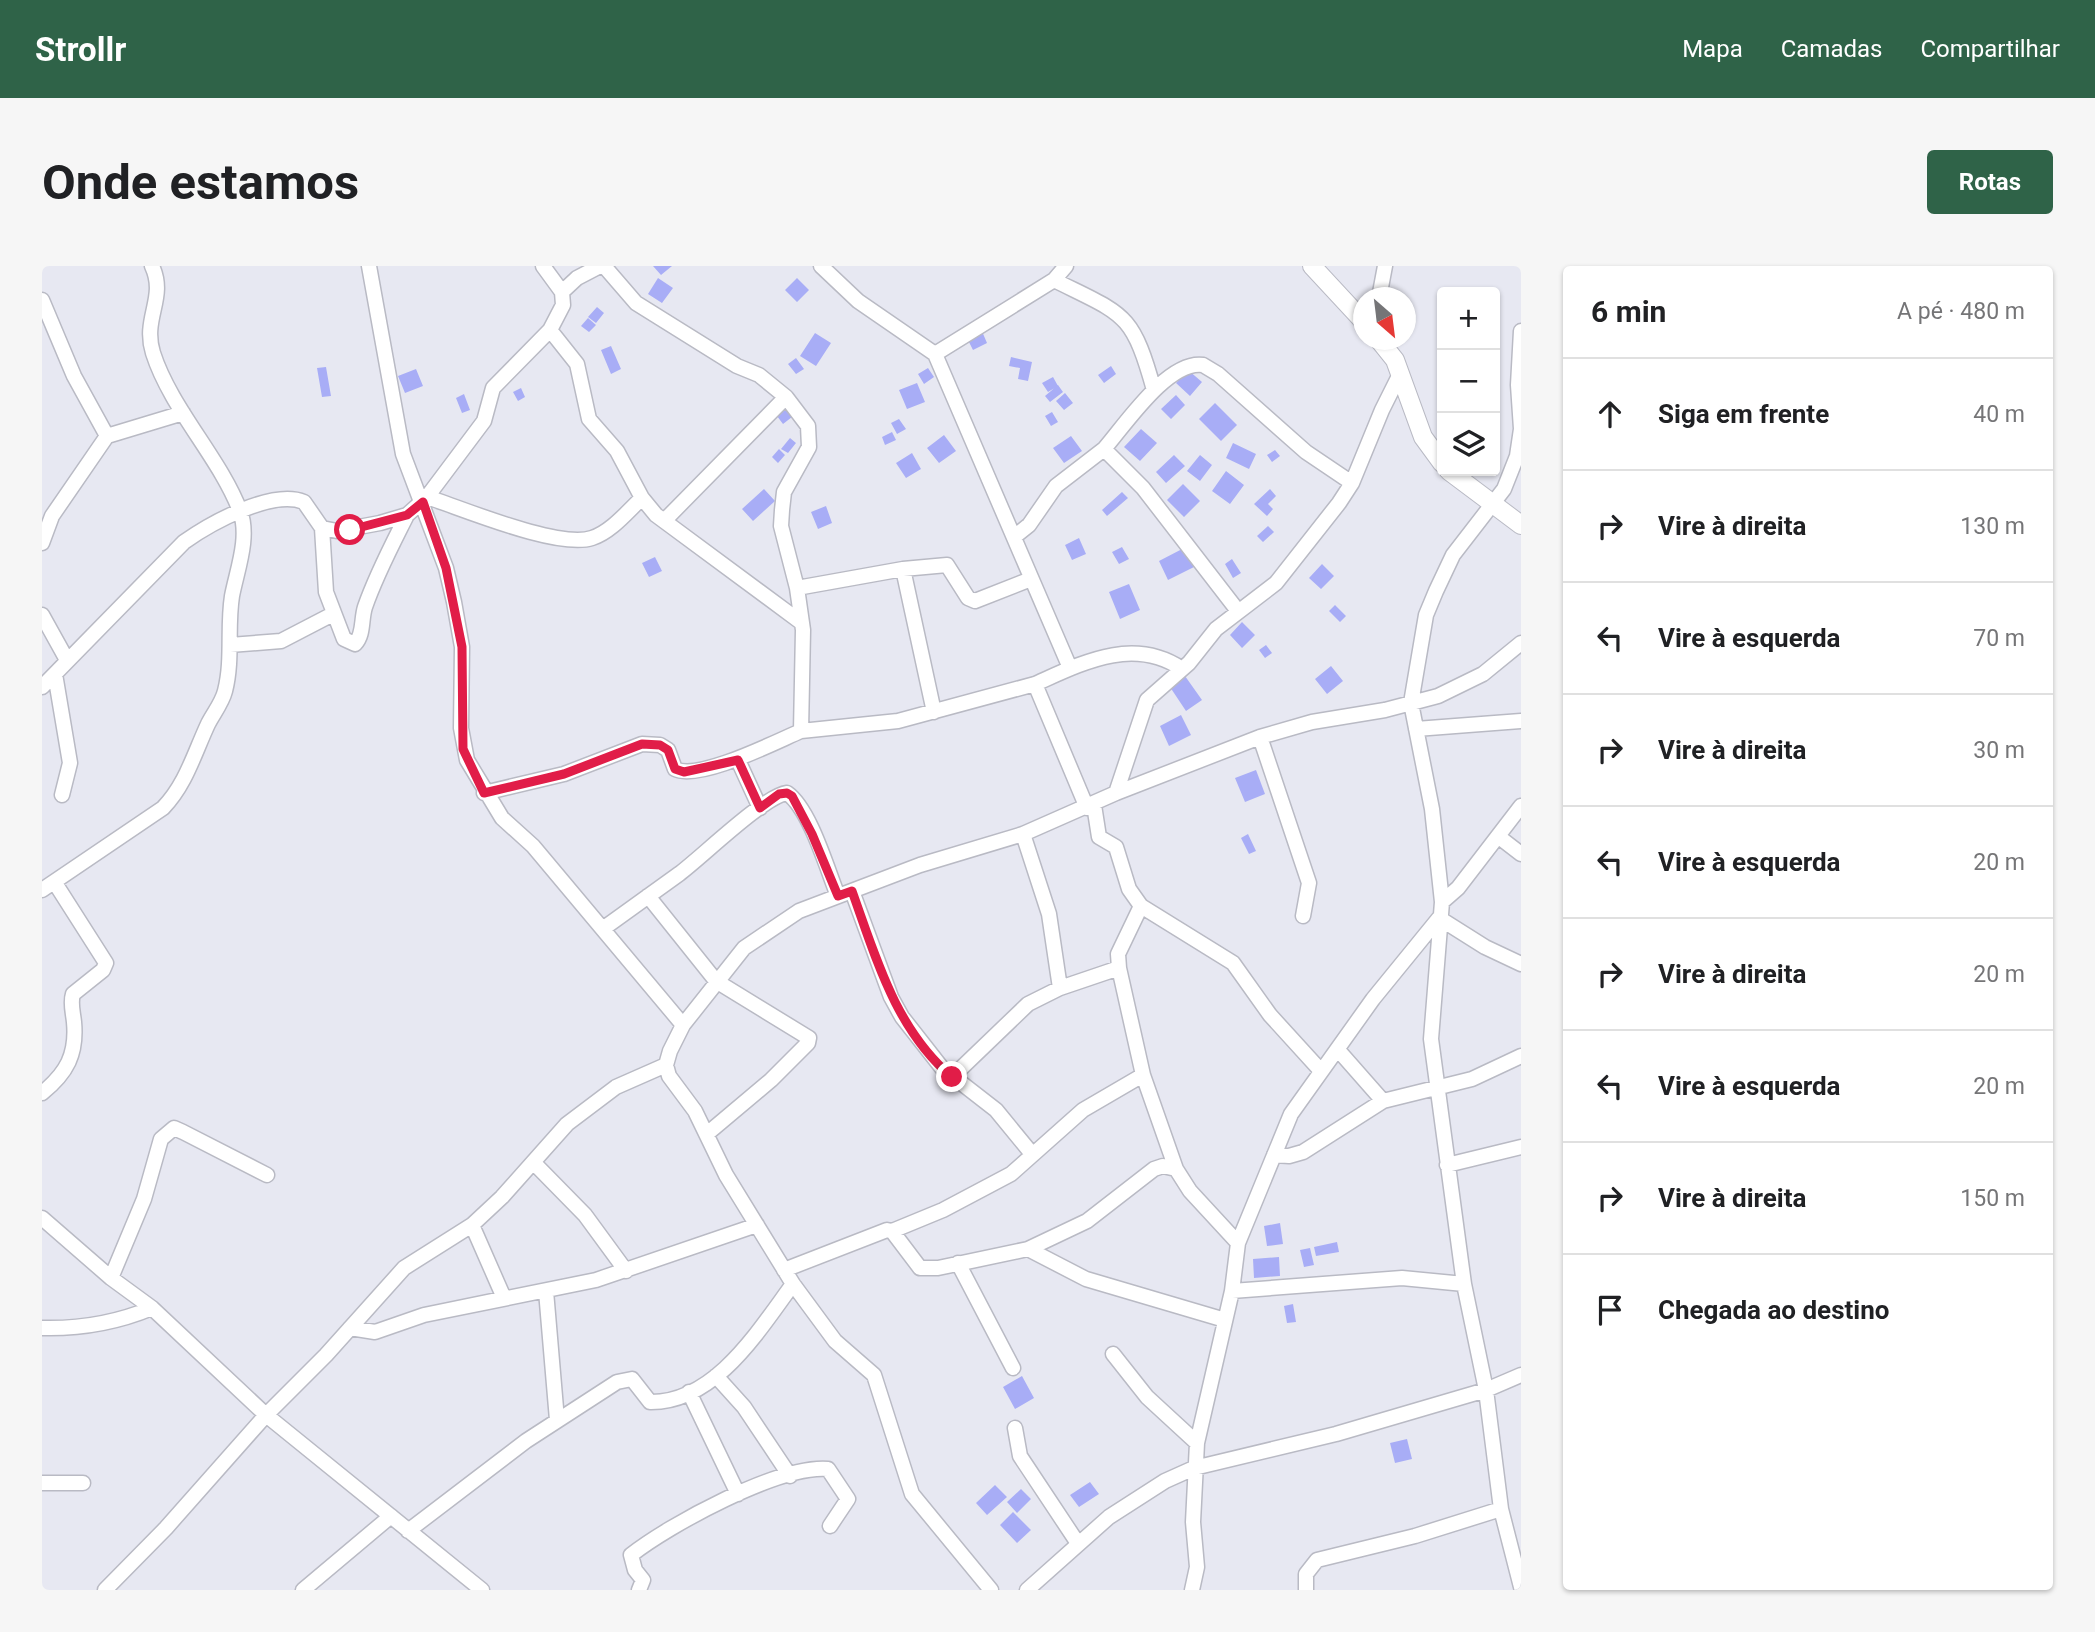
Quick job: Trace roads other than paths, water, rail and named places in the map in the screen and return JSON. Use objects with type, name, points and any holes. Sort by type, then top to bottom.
[{"type":"street","points":[[42,1093],[60,1079],[72,1058],[75,1040],[73,994],[103,970],[106,962],[48,886],[173,798],[188,775],[225,692],[232,599],[243,539],[241,513],[183,413],[153,353],[148,328],[158,296],[159,282],[152,266]]},
{"type":"street","points":[[369,266],[403,454],[425,499],[446,568],[462,647],[463,749],[484,793],[502,818],[533,846],[683,1025]]},
{"type":"street","points":[[42,687],[147,583],[184,542],[209,525],[272,500],[293,497],[304,502],[322,528],[326,592],[333,614],[344,639],[349,643],[358,641],[373,584],[407,515],[425,499],[484,421],[493,388],[550,330],[563,305],[562,292],[543,266]]},
{"type":"street","points":[[562,292],[576,278],[602,266],[636,303],[737,366],[759,375],[786,397],[808,426],[809,446],[785,492],[782,510],[782,526],[802,623],[801,731]]},
{"type":"street","points":[[821,266],[858,301],[934,354],[1070,668]]},
{"type":"street","points":[[934,354],[1054,280],[1066,266]]},
{"type":"street","points":[[1312,266],[1353,311]]},
{"type":"street","points":[[1381,287],[1385,266]]},
{"type":"street","points":[[1054,280],[1122,315],[1142,349],[1154,390]]},
{"type":"street","points":[[42,300],[89,408],[107,436]]},
{"type":"street","points":[[550,330],[577,365],[589,419],[617,451],[642,498],[664,521],[802,623]]},
{"type":"street","points":[[1520,1583],[1501,1509],[1486,1390],[1464,1284],[1431,1039],[1442,902],[1432,809],[1411,703],[1431,603],[1453,555],[1504,489],[1517,456],[1521,429],[1518,385],[1521,331]]},
{"type":"street","points":[[1387,350],[1395,360],[1423,437],[1437,457]]},
{"type":"street","points":[[1014,537],[1029,526],[1056,486],[1104,449],[1154,390],[1176,371],[1203,365],[1218,374],[1306,452],[1352,483]]},
{"type":"street","points":[[1116,793],[1147,700],[1181,669],[1216,629],[1276,583],[1352,483],[1381,410],[1400,374]]},
{"type":"street","points":[[664,521],[786,397]]},
{"type":"street","points":[[42,543],[47,511],[107,436],[183,413]]},
{"type":"street","points":[[1104,449],[1143,488],[1238,611]]},
{"type":"street","points":[[1456,476],[1521,525]]},
{"type":"street","points":[[1504,489],[1521,489]]},
{"type":"street","points":[[425,499],[554,538],[577,541],[602,533],[642,498]]},
{"type":"street","points":[[322,528],[350,530],[407,515]]},
{"type":"street","points":[[797,589],[903,569],[947,565],[968,598],[975,601],[1031,579]]},
{"type":"street","points":[[903,569],[934,712]]},
{"type":"street","points":[[230,645],[281,641],[333,614]]},
{"type":"street","points":[[42,615],[67,660]]},
{"type":"street","points":[[991,1590],[912,1494],[874,1375],[835,1341],[793,1284],[726,1175],[708,1133],[669,1076],[666,1065],[683,1025],[744,948],[768,929],[799,911],[920,865],[1023,834],[1116,793],[1260,737],[1312,722],[1411,703],[1461,686],[1483,674],[1521,643]]},
{"type":"street","points":[[484,793],[564,774],[642,744],[660,745],[668,750],[675,769],[684,772],[738,760],[801,731],[868,726],[934,712],[1035,684],[1070,668],[1114,653],[1161,658],[1181,669]]},
{"type":"street","points":[[55,674],[70,763],[62,795]]},
{"type":"street","points":[[1035,684],[1090,806],[1100,837],[1116,847],[1129,889],[1141,906],[1233,963],[1270,1015],[1321,1071]]},
{"type":"street","points":[[1416,729],[1521,721]]},
{"type":"street","points":[[1260,737],[1310,883],[1303,916]]},
{"type":"street","points":[[738,760],[760,808]]},
{"type":"street","points":[[604,928],[760,808],[779,794],[787,793],[792,796],[845,893],[891,997],[922,1046],[952,1077],[996,1110],[1032,1154]]},
{"type":"street","points":[[1442,902],[1499,837],[1521,806]]},
{"type":"street","points":[[1023,834],[1049,914],[1060,988]]},
{"type":"street","points":[[1499,837],[1521,855]]},
{"type":"street","points":[[648,896],[716,981],[810,1038],[771,1080],[708,1133]]},
{"type":"street","points":[[1141,906],[1118,954],[1143,1075],[1176,1169],[1190,1191],[1238,1243]]},
{"type":"street","points":[[1439,918],[1485,947],[1521,964]]},
{"type":"street","points":[[1192,1590],[1198,1567],[1193,1522],[1197,1443],[1232,1291],[1238,1243],[1291,1114],[1321,1071],[1339,1051],[1373,999],[1439,918]]},
{"type":"street","points":[[952,1077],[1019,1012],[1060,988],[1119,968]]},
{"type":"street","points":[[1339,1051],[1383,1101]]},
{"type":"street","points":[[1273,1155],[1289,1156],[1303,1152],[1383,1101],[1472,1079],[1521,1056]]},
{"type":"street","points":[[105,1590],[166,1528],[266,1415],[404,1268],[472,1224],[567,1124],[616,1087],[666,1065]]},
{"type":"street","points":[[784,1270],[870,1236],[892,1231],[986,1189],[1011,1174],[1083,1110],[1143,1075]]},
{"type":"street","points":[[111,1278],[144,1199],[161,1139],[168,1130],[174,1128],[183,1132],[267,1175]]},
{"type":"street","points":[[1447,1165],[1521,1147]]},
{"type":"street","points":[[533,1162],[585,1215],[626,1271]]},
{"type":"street","points":[[892,1231],[915,1265],[920,1268],[1028,1249],[1093,1217],[1154,1169],[1164,1166],[1176,1169]]},
{"type":"street","points":[[42,1219],[111,1278],[152,1308],[266,1415],[482,1590]]},
{"type":"street","points":[[472,1224],[504,1298]]},
{"type":"street","points":[[350,1328],[375,1332],[424,1315],[546,1292],[626,1271],[757,1225]]},
{"type":"street","points":[[1028,1249],[1086,1279],[1225,1320]]},
{"type":"street","points":[[958,1263],[1013,1368]]},
{"type":"street","points":[[1232,1291],[1402,1278],[1464,1284]]},
{"type":"street","points":[[408,1531],[557,1420],[626,1378],[636,1382],[650,1402],[662,1402],[689,1392],[716,1376],[759,1329],[793,1284]]},
{"type":"street","points":[[546,1292],[557,1420]]},
{"type":"street","points":[[42,1328],[68,1329],[121,1321],[152,1308]]},
{"type":"street","points":[[1113,1354],[1147,1397],[1197,1443]]},
{"type":"street","points":[[1027,1590],[1077,1542],[1141,1496],[1194,1468],[1336,1434],[1486,1390],[1521,1375]]},
{"type":"street","points":[[716,1376],[744,1407],[790,1476]]},
{"type":"street","points":[[689,1392],[738,1494]]},
{"type":"street","points":[[1015,1428],[1020,1456],[1077,1542]]},
{"type":"street","points":[[639,1590],[643,1580],[635,1570],[631,1555],[655,1537],[738,1494],[790,1476],[822,1468],[832,1472],[848,1499],[830,1526]]},
{"type":"street","points":[[42,1483],[83,1483]]},
{"type":"street","points":[[1306,1590],[1306,1574],[1317,1560],[1415,1536],[1501,1509]]},
{"type":"street","points":[[303,1590],[310,1581],[359,1546],[391,1516]]}]
